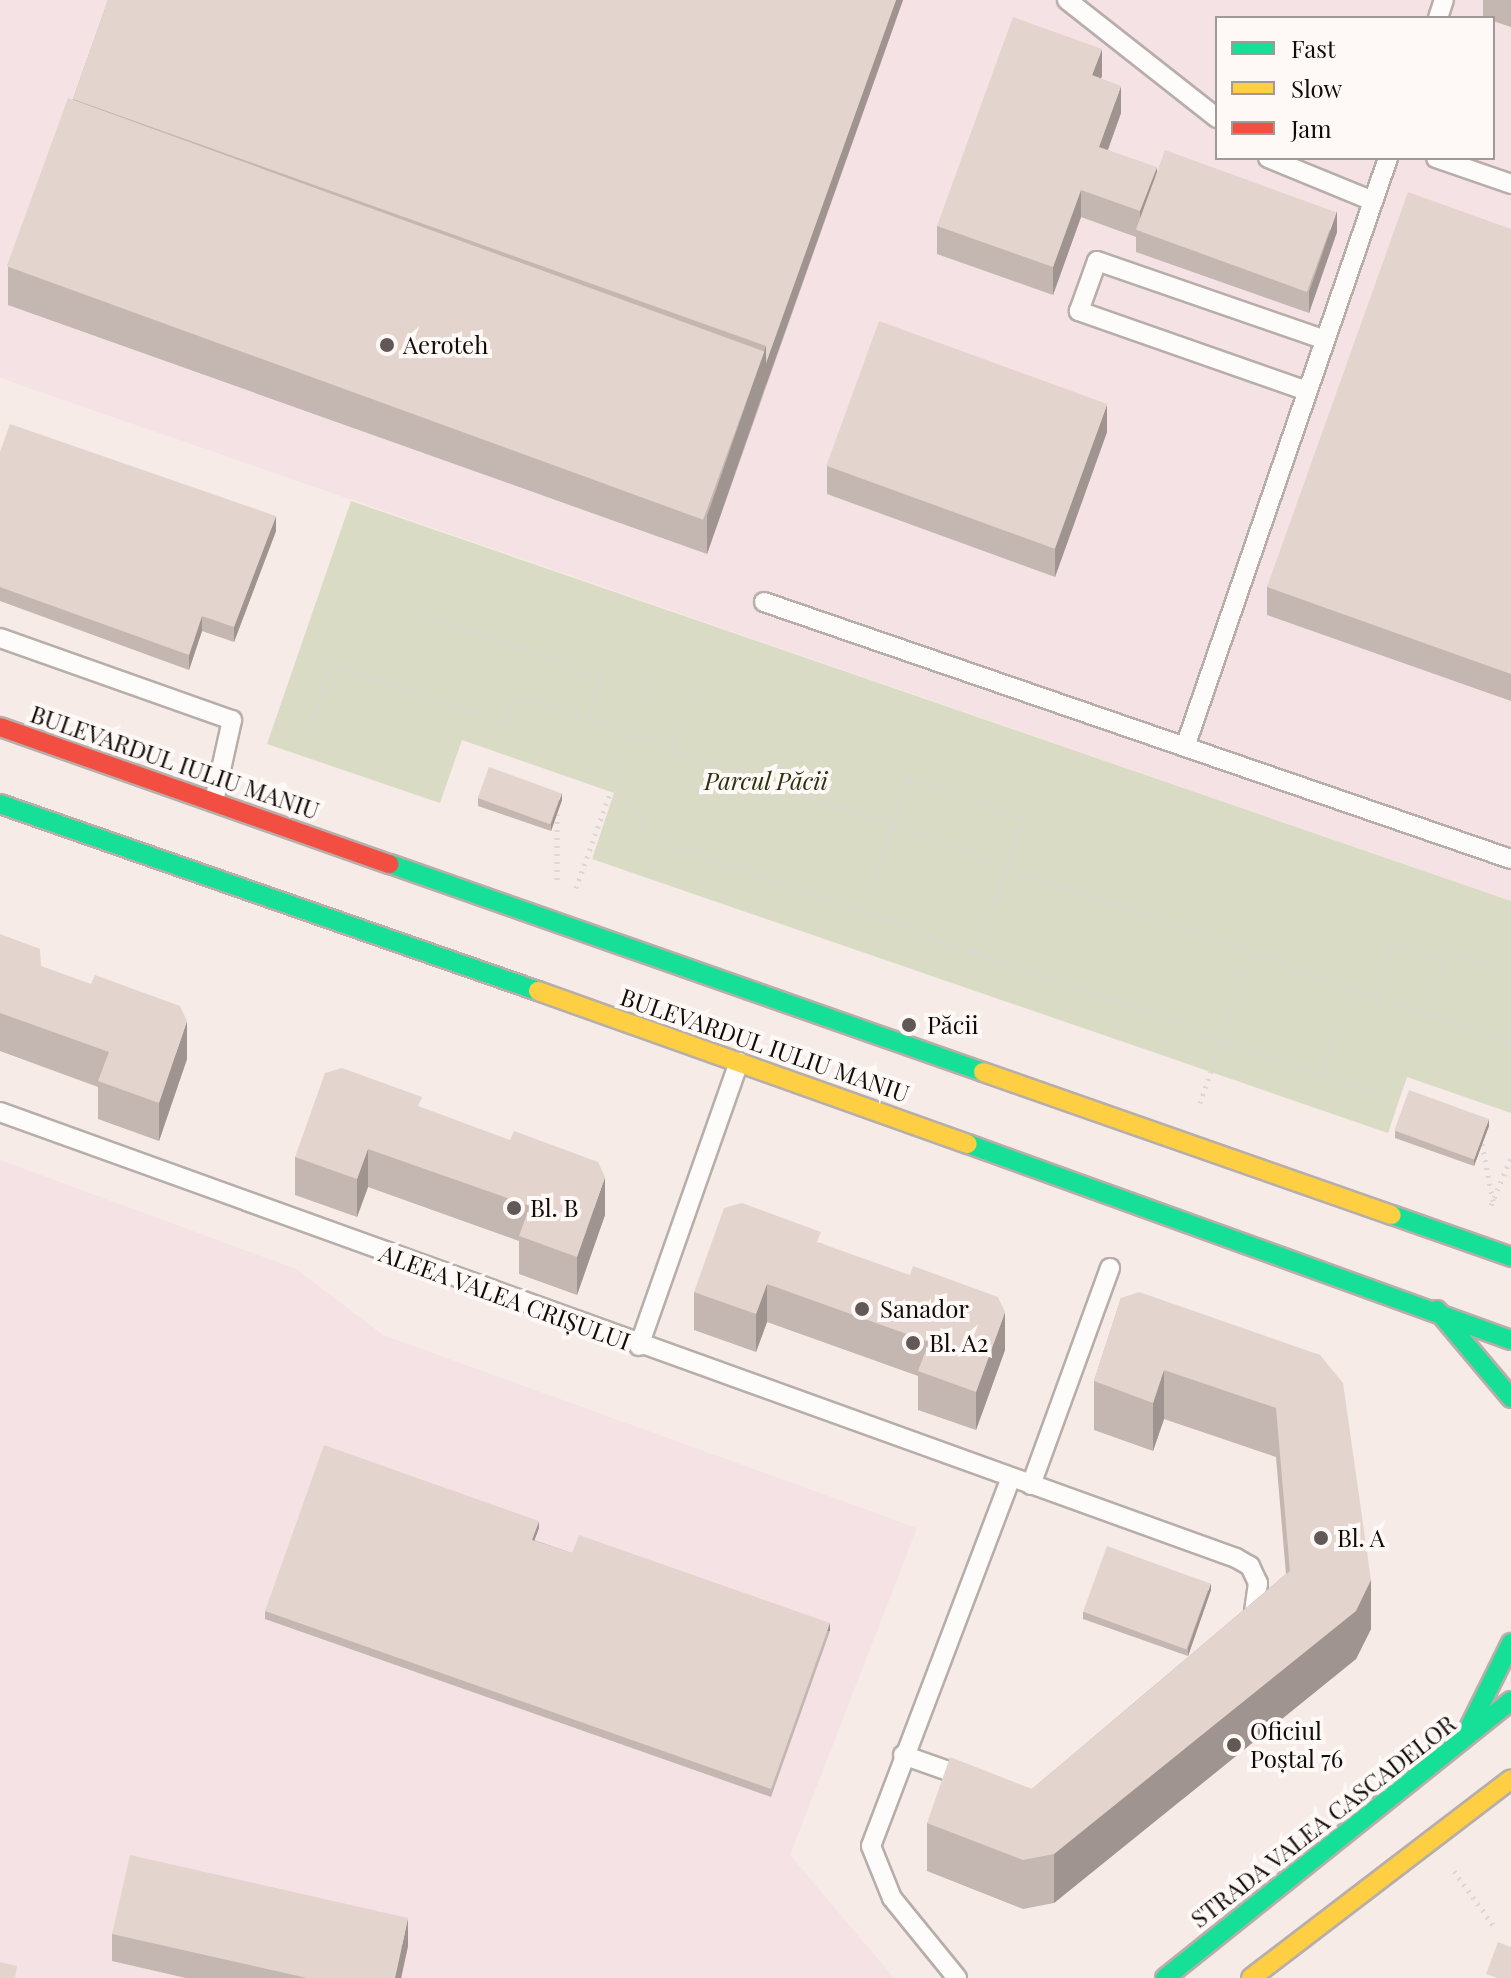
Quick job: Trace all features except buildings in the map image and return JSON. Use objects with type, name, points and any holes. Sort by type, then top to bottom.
[{"type":"main road","name":"BULEVARDUL IULIU MANIU","points":[[0,727],[1511,1257]]},
{"type":"main road","name":"BULEVARDUL IULIU MANIU","points":[[0,804],[739,1061],[1437,1310],[1511,1340]]},
{"type":"main road","points":[[1437,1310],[1511,1398]]},
{"type":"main road","points":[[1463,1741],[1511,1643]]},
{"type":"main road","name":"STRADA VALEA CASCADELOR","points":[[1165,1978],[1511,1701]]},
{"type":"main road","points":[[1251,1978],[1511,1779]]},
{"type":"lane","points":[[1067,0],[1215,116]]},
{"type":"lane","points":[[1273,160],[1373,201]]},
{"type":"lane","points":[[1185,747],[1387,160]]},
{"type":"lane","points":[[1442,160],[1511,184]]},
{"type":"lane","points":[[1307,391],[1079,311],[1097,261],[1325,340]]},
{"type":"lane","points":[[764,602],[1511,859]]},
{"type":"lane","points":[[0,638],[232,720],[214,801]]},
{"type":"lane","points":[[639,1346],[739,1061]]},
{"type":"lane","name":"ALEEA VALEA CRIȘULUI","points":[[0,1112],[1250,1566],[1258,1583],[1257,1605],[1244,1634]]},
{"type":"lane","points":[[1031,1485],[1110,1268]]},
{"type":"lane","points":[[957,1978],[892,1898],[874,1862],[874,1829],[1011,1478]]},
{"type":"lane","points":[[903,1755],[990,1786]]},
{"type":"path","points":[[409,609],[603,677],[589,719]]},
{"type":"path","points":[[302,750],[331,664],[506,725],[517,694],[1511,1043]]},
{"type":"path","points":[[572,901],[652,676]]},
{"type":"path","points":[[675,749],[695,694]]},
{"type":"path","points":[[862,911],[910,778],[1024,820],[976,951]]},
{"type":"path","points":[[615,780],[648,835],[1390,1098]]},
{"type":"path","points":[[1377,996],[1394,945],[1443,961]]},
{"type":"path","points":[[1425,1013],[1447,950],[1511,973]]},
{"type":"path","points":[[1198,1108],[1253,952]]},
{"type":"path","points":[[1323,1075],[1354,988]]},
{"type":"path","points":[[1503,1040],[1511,1017]]},
{"type":"path","points":[[1482,1144],[1494,1206]]},
{"type":"path","points":[[1494,1206],[1511,1158]]},
{"type":"path","points":[[1494,1206],[1503,1209]]},
{"type":"path","points":[[1482,1910],[1496,1929]]},
{"type":"shaded area","points":[[0,0],[1511,0],[1511,901],[0,378]]},
{"type":"shaded area","points":[[0,1160],[296,1269],[383,1335],[917,1528],[790,1855],[894,1978],[0,1978]]},
{"type":"green space","name":"Parcul Păcii","points":[[351,501],[1511,901],[1511,1113],[1407,1077],[1388,1133],[592,859],[614,793],[462,740],[440,803],[267,744]]},
{"type":"traffic: fast","points":[[0,804],[538,991]]},
{"type":"traffic: fast","points":[[390,864],[983,1072]]},
{"type":"traffic: fast","points":[[968,1144],[1511,1340]]},
{"type":"traffic: fast","points":[[1392,1215],[1511,1257]]},
{"type":"traffic: fast","points":[[1437,1310],[1511,1398]]},
{"type":"traffic: fast","points":[[1469,1728],[1511,1643]]},
{"type":"traffic: fast","points":[[1165,1978],[1511,1701]]},
{"type":"traffic: slow","points":[[538,991],[968,1144]]},
{"type":"traffic: slow","points":[[983,1072],[1392,1215]]},
{"type":"traffic: slow","points":[[1251,1978],[1511,1779]]},
{"type":"traffic: jam","points":[[0,727],[390,864]]},
{"type":"place","name":"Aeroteh","points":[[387,345]]},
{"type":"place","name":"Păcii","points":[[909,1025]]},
{"type":"place","name":"Bl. B","points":[[514,1208]]},
{"type":"place","name":"Sanador","points":[[862,1309]]},
{"type":"place","name":"Bl. A2","points":[[913,1343]]},
{"type":"place","name":"Bl. A","points":[[1321,1538]]},
{"type":"place","name":"Oficiul Poștal 76","points":[[1234,1745]]}]
